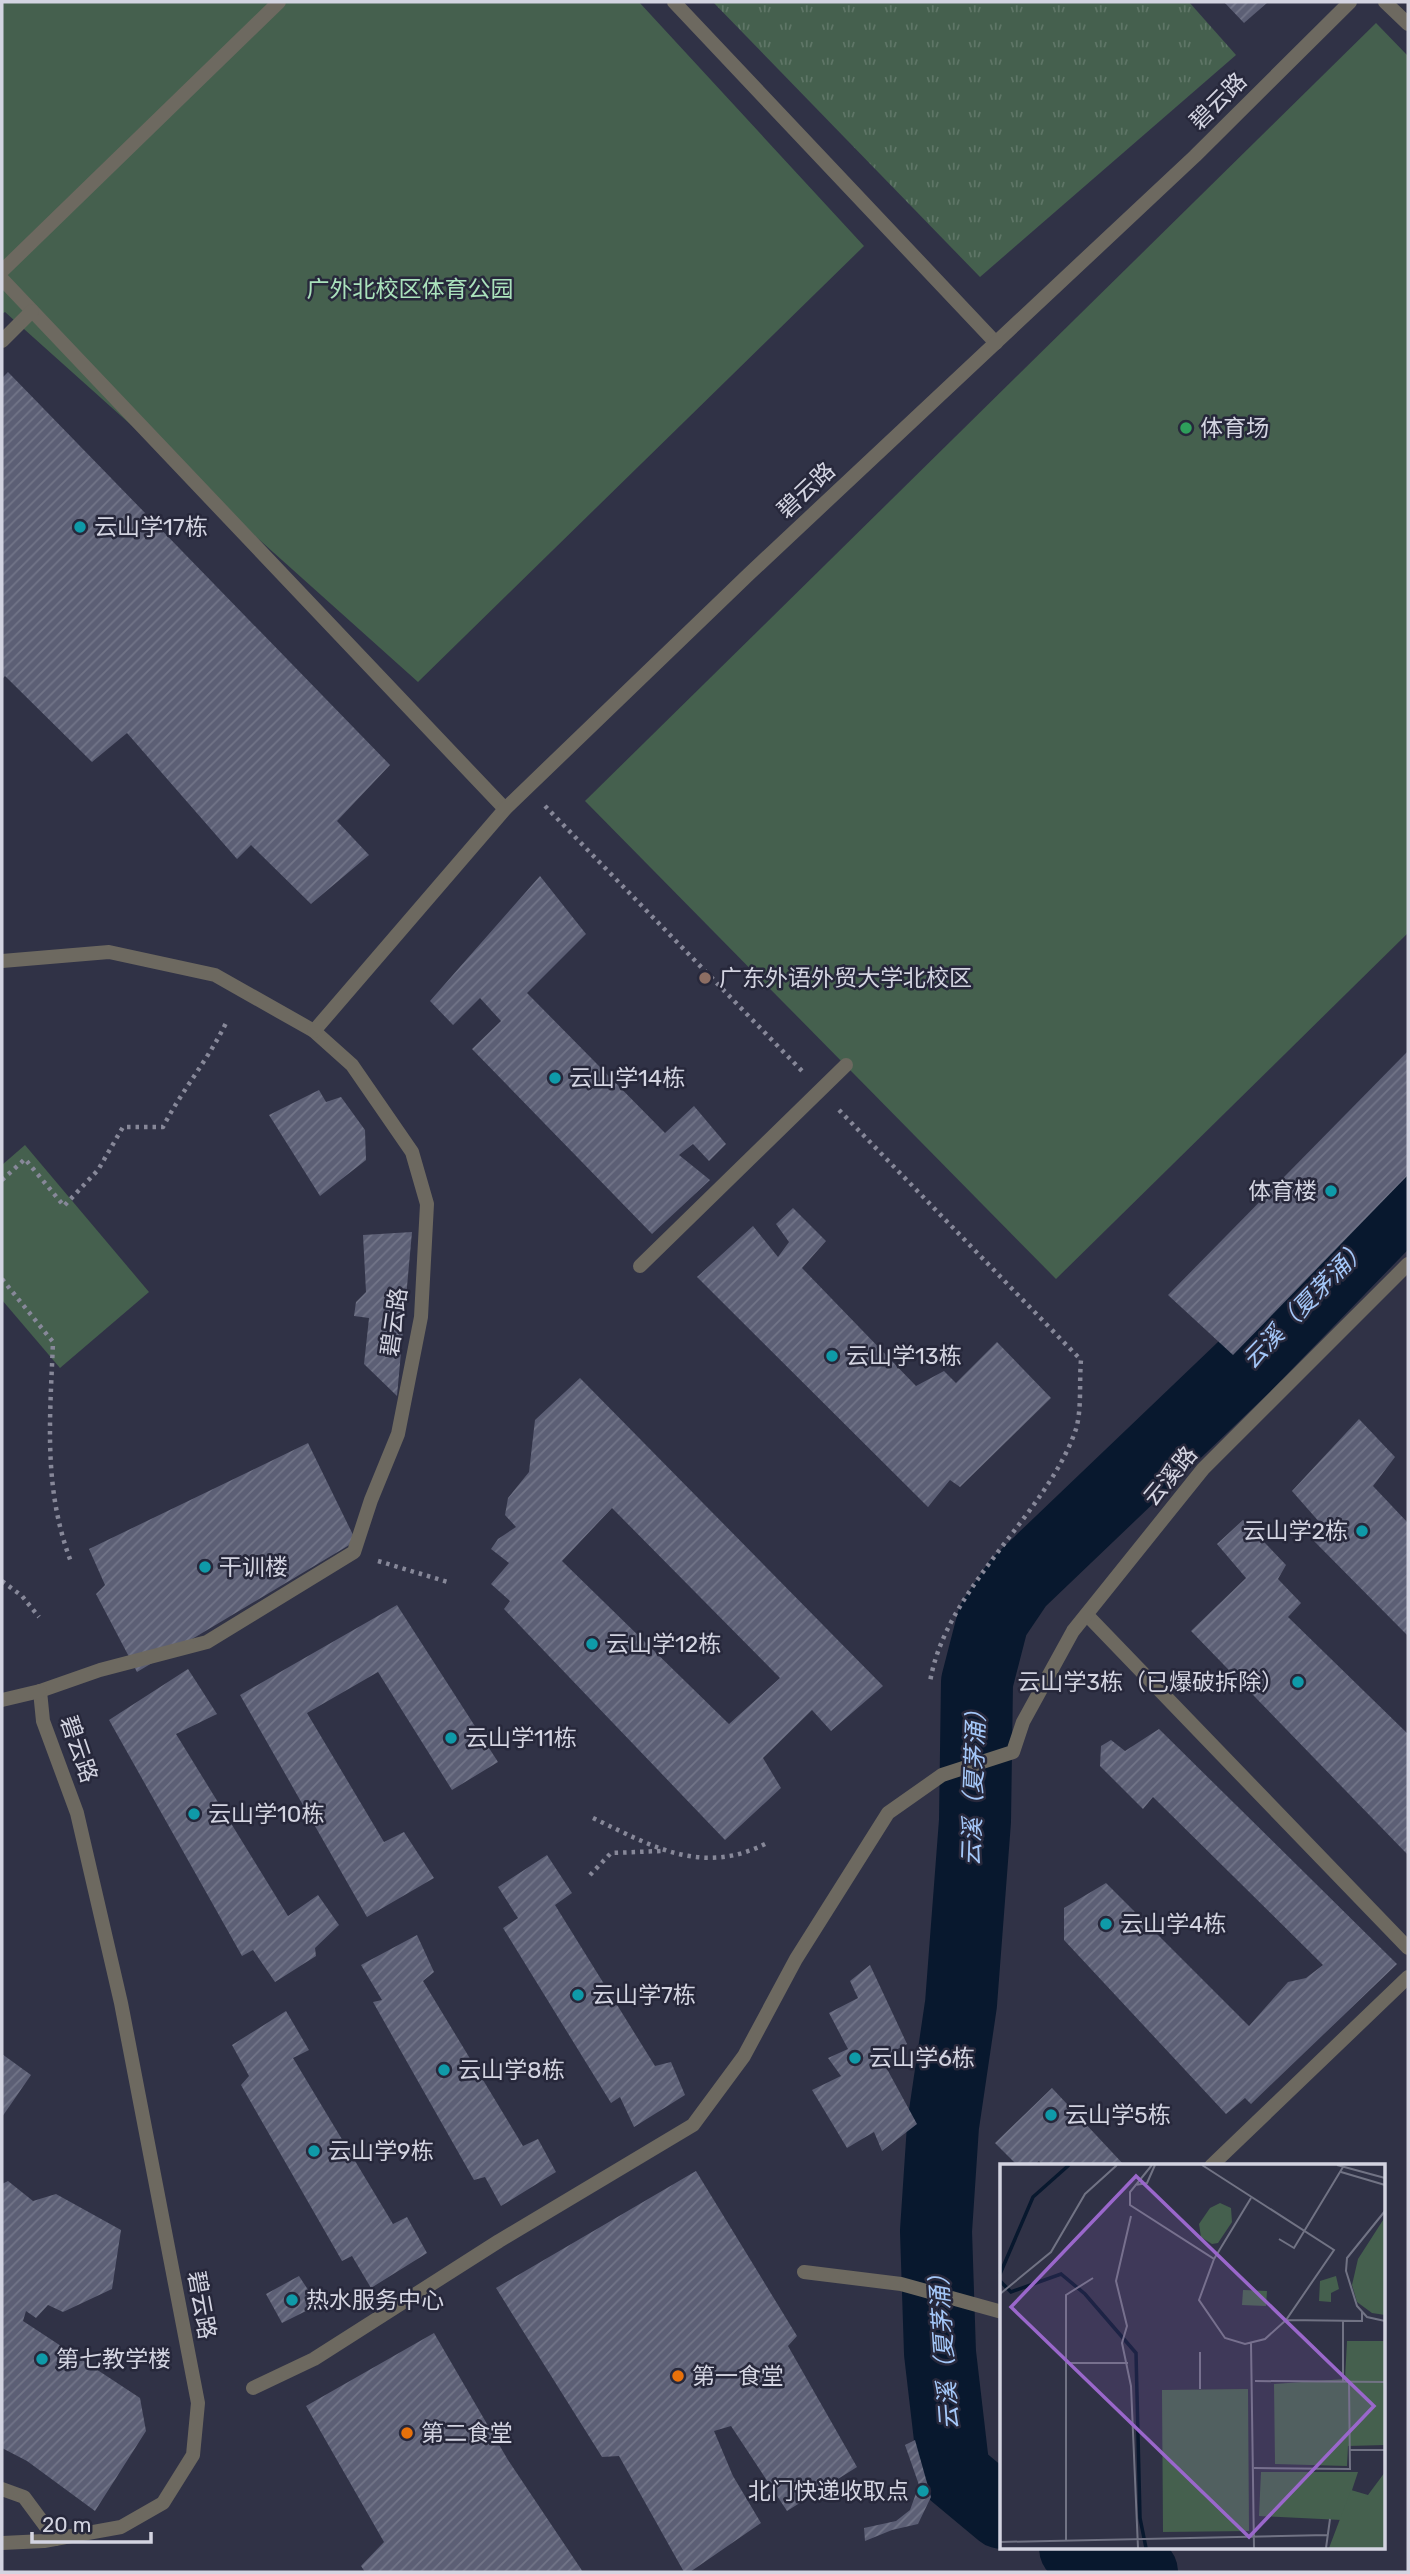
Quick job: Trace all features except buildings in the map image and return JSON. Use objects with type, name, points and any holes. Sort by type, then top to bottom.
[{"type":"lane","points":[[2,271],[279,2]]},
{"type":"lane","points":[[674,2],[996,343]]},
{"type":"lane","name":"碧云路","points":[[314,1031],[505,809],[1195,156],[1350,2]]},
{"type":"lane","points":[[1385,2],[1408,24]]},
{"type":"lane","points":[[2,279],[505,809]]},
{"type":"lane","points":[[2,341],[32,311]]},
{"type":"lane","name":"碧云路","points":[[2,961],[109,952],[215,975],[314,1031],[352,1065],[412,1152],[427,1204],[421,1317],[398,1434],[371,1500],[354,1552],[207,1642],[100,1670],[40,1691],[43,1721],[77,1814],[121,2003],[198,2403],[193,2455],[163,2503],[121,2527],[54,2539],[2,2543]]},
{"type":"lane","points":[[640,1266],[846,1065]]},
{"type":"lane","name":"云溪路","points":[[253,2388],[314,2359],[499,2241],[693,2125],[744,2056],[796,1958],[888,1813],[942,1775],[1013,1752],[1023,1722],[1073,1631],[1203,1469],[1408,1264]]},
{"type":"lane","points":[[1087,1615],[1408,1948]]},
{"type":"lane","points":[[2,1700],[40,1691]]},
{"type":"lane","points":[[1214,2164],[1408,1977]]},
{"type":"lane","points":[[804,2272],[901,2284],[1000,2311]]},
{"type":"lane","points":[[2,2488],[24,2497],[54,2539]]},
{"type":"path","points":[[527,788],[1081,1360],[1076,1428],[1050,1479],[985,1567],[955,1619],[933,1665],[930,1682]]},
{"type":"path","points":[[2,1180],[25,1159],[64,1206],[99,1170],[124,1126],[163,1127],[183,1089],[209,1056],[226,1023]]},
{"type":"path","points":[[2,1279],[53,1342],[48,1461],[61,1535],[71,1562]]},
{"type":"path","points":[[2,1294],[9,1287]]},
{"type":"path","points":[[354,1552],[451,1583]]},
{"type":"path","points":[[2,1581],[22,1596],[39,1617]]},
{"type":"path","points":[[593,1818],[662,1851],[691,1859],[746,1855],[769,1842]]},
{"type":"path","points":[[590,1875],[611,1853],[662,1851]]},
{"type":"green space","name":"广外北校区体育公园","points":[[2,2],[639,2],[864,246],[418,682],[5,312],[2,314]]},
{"type":"green space","points":[[713,2],[1189,2],[1236,55],[980,277]]},
{"type":"green space","name":"体育场","points":[[1376,23],[1408,56],[1408,933],[1056,1279],[585,801]]},
{"type":"green space","points":[[25,1145],[149,1292],[60,1368],[2,1300],[2,1165]]},
{"type":"waterway","name":"云溪（夏茅涌）","points":[[1000,2511],[954,2473],[940,2353],[936,2231],[943,2126],[961,2004],[975,1821],[977,1682],[993,1620],[1018,1583],[1246,1365],[1408,1198]]},
{"type":"waterway","points":[[1081,2550],[1142,2572]]},
{"type":"place","name":"体育场","points":[[1186,428]]},
{"type":"place","name":"云山学17栋","points":[[80,527]]},
{"type":"place","name":"广东外语外贸大学北校区","points":[[705,978]]},
{"type":"place","name":"云山学14栋","points":[[555,1078]]},
{"type":"place","name":"体育楼","points":[[1331,1191]]},
{"type":"place","name":"云山学13栋","points":[[832,1356]]},
{"type":"place","name":"云山学2栋","points":[[1362,1531]]},
{"type":"place","name":"干训楼","points":[[205,1567]]},
{"type":"place","name":"云山学12栋","points":[[592,1644]]},
{"type":"place","name":"云山学3栋（已爆破拆除）","points":[[1298,1682]]},
{"type":"place","name":"云山学11栋","points":[[451,1738]]},
{"type":"place","name":"云山学10栋","points":[[194,1814]]},
{"type":"place","name":"云山学4栋","points":[[1106,1924]]},
{"type":"place","name":"云山学7栋","points":[[578,1995]]},
{"type":"place","name":"云山学6栋","points":[[855,2058]]},
{"type":"place","name":"云山学8栋","points":[[444,2070]]},
{"type":"place","name":"云山学5栋","points":[[1051,2115]]},
{"type":"place","name":"云山学9栋","points":[[314,2151]]},
{"type":"place","name":"热水服务中心","points":[[292,2300]]},
{"type":"place","name":"第七教学楼","points":[[42,2359]]},
{"type":"place","name":"第一食堂","points":[[678,2376]]},
{"type":"place","name":"第二食堂","points":[[407,2433]]},
{"type":"place","name":"北门快递收取点","points":[[923,2491]]}]
